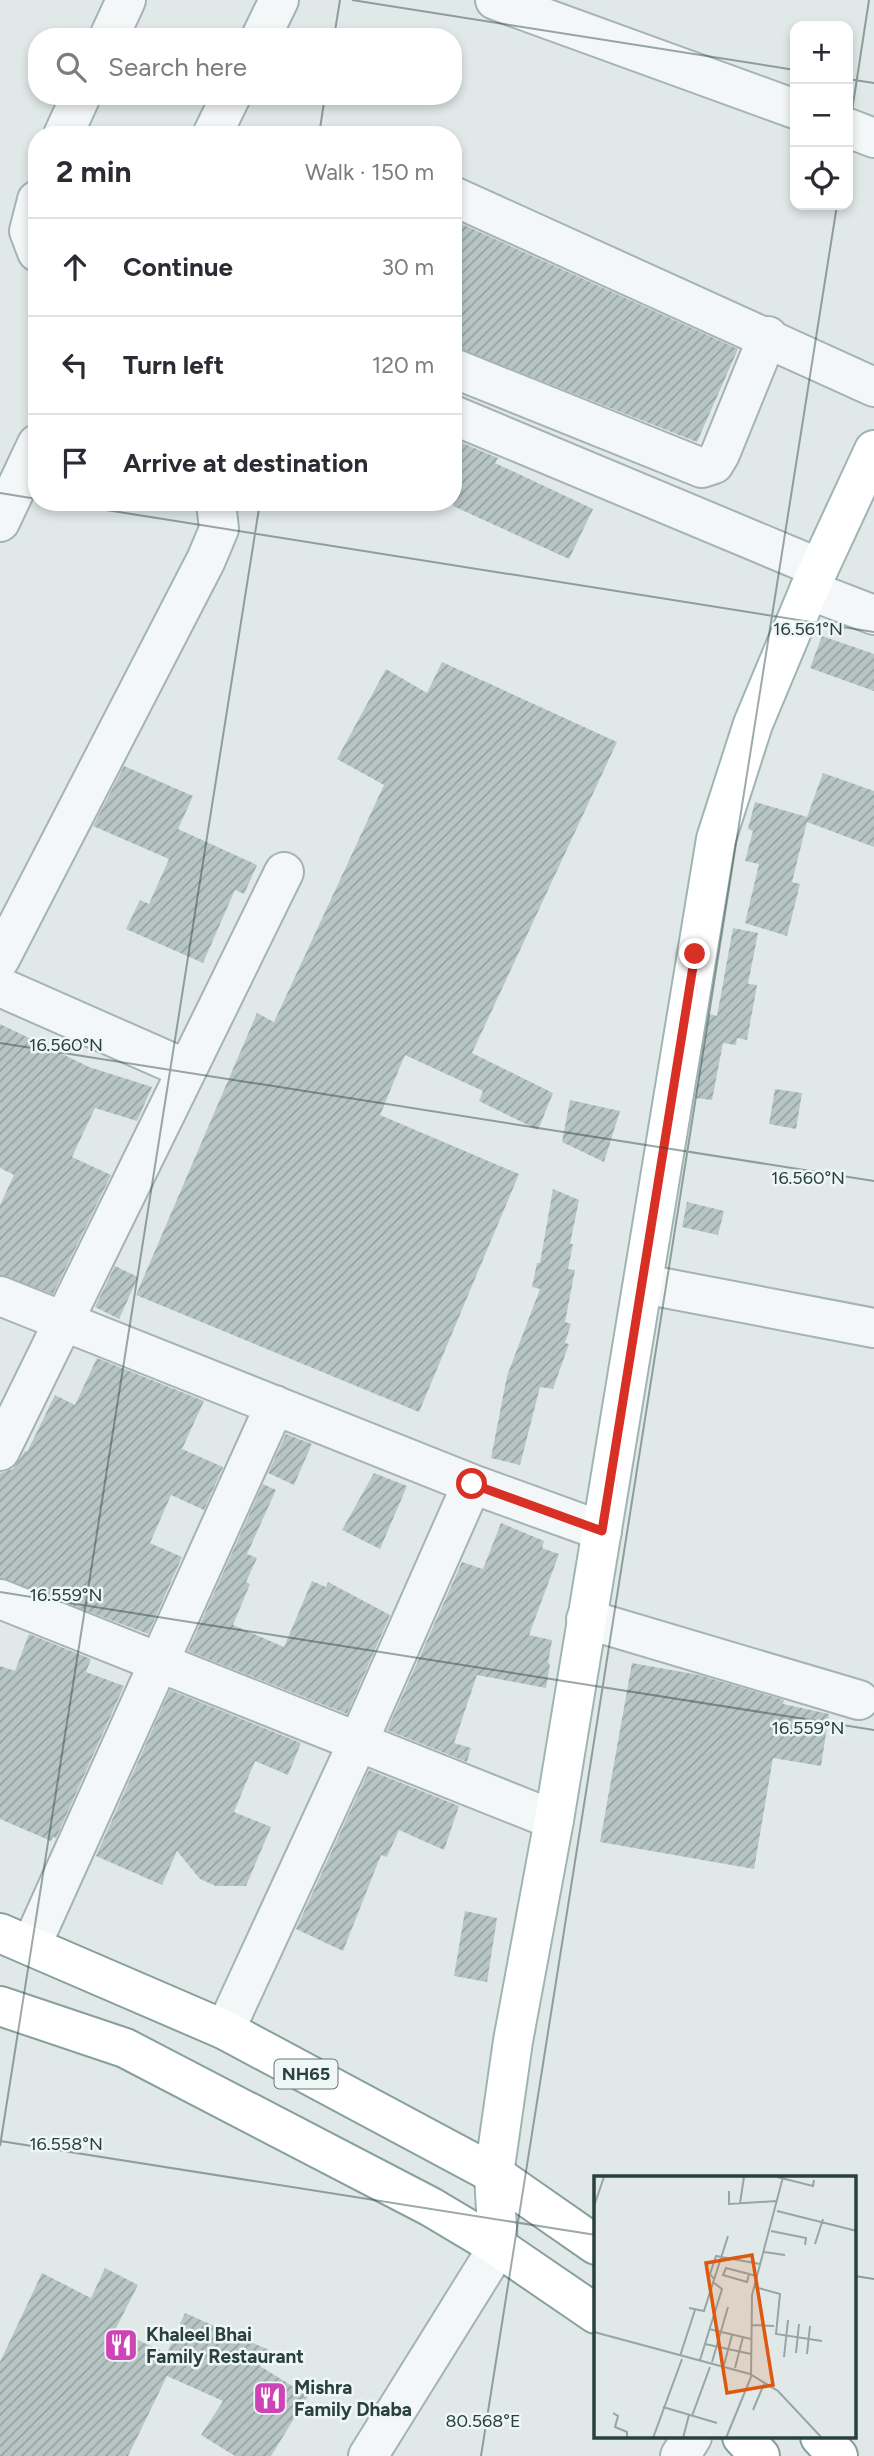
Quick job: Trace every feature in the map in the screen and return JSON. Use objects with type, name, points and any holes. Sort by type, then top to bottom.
[{"type":"main road","points":[[498,2247],[494,2174],[513,2041],[554,1820],[716,838],[753,724],[814,579],[874,450]]},
{"type":"main road","name":"NH65","points":[[15,1939],[225,2031],[494,2174],[594,2244]]},
{"type":"main road","points":[[0,2006],[125,2048],[432,2207],[498,2247],[594,2313]]},
{"type":"main road","points":[[743,2438],[760,2456]]},
{"type":"main road","points":[[821,2438],[838,2456]]},
{"type":"street","points":[[113,28],[126,0]]},
{"type":"street","points":[[265,28],[279,0]]},
{"type":"street","points":[[495,0],[790,107]]},
{"type":"street","points":[[67,126],[77,105]]},
{"type":"street","points":[[216,126],[227,105]]},
{"type":"street","points":[[853,130],[874,138]]},
{"type":"street","points":[[462,199],[768,336],[874,387]]},
{"type":"street","points":[[462,372],[702,468],[714,464],[720,454],[768,336]]},
{"type":"street","points":[[462,419],[814,579],[874,615]]},
{"type":"street","points":[[0,522],[28,463]]},
{"type":"street","points":[[0,958],[206,559],[219,529],[217,511]]},
{"type":"street","points":[[0,1451],[284,872]]},
{"type":"street","points":[[0,986],[186,1069]]},
{"type":"street","points":[[644,1283],[874,1328]]},
{"type":"street","points":[[0,1296],[472,1484],[602,1531]]},
{"type":"street","points":[[15,1939],[158,1663],[275,1405]]},
{"type":"street","points":[[225,2031],[358,1742],[472,1484]]},
{"type":"street","points":[[0,1599],[554,1820]]},
{"type":"street","points":[[586,1619],[859,1700]]},
{"type":"street","points":[[368,2456],[498,2247]]},
{"type":"street","points":[[680,2456],[691,2438]]},
{"type":"building","points":[[462,224],[738,349],[697,442],[462,350]]},
{"type":"building","points":[[462,443],[498,458],[495,463],[593,509],[569,559],[462,510]]},
{"type":"building","points":[[822,636],[874,654],[874,691],[810,668]]},
{"type":"building","points":[[442,662],[617,742],[472,1053],[553,1093],[538,1130],[479,1101],[483,1091],[405,1055],[380,1115],[519,1174],[419,1412],[136,1295],[257,1013],[274,1022],[384,785],[337,759],[386,669],[427,693]]},
{"type":"building","points":[[124,766],[193,796],[178,829],[257,865],[244,894],[235,890],[203,963],[126,929],[140,900],[149,904],[169,859],[93,826]]},
{"type":"building","points":[[823,773],[874,791],[874,847],[807,822],[792,882],[800,884],[787,936],[745,923],[759,864],[745,861],[753,831],[748,829],[755,802],[807,817]]},
{"type":"building","points":[[733,928],[758,933],[748,984],[757,985],[747,1040],[737,1038],[736,1045],[723,1043],[712,1100],[695,1098],[709,1014],[717,1016]]},
{"type":"building","points":[[0,1024],[89,1067],[152,1087],[137,1121],[95,1108],[72,1157],[111,1175],[53,1294],[0,1275],[0,1205],[14,1175],[0,1168]]},
{"type":"building","points":[[775,1089],[802,1093],[796,1129],[769,1124]]},
{"type":"building","points":[[570,1100],[620,1111],[604,1162],[562,1142]]},
{"type":"building","points":[[553,1189],[579,1200],[568,1269],[575,1270],[565,1322],[571,1324],[565,1343],[569,1344],[553,1389],[540,1387],[520,1465],[491,1458],[507,1376],[540,1289],[532,1287],[537,1263],[540,1263]]},
{"type":"building","points":[[687,1202],[724,1211],[718,1235],[682,1227]]},
{"type":"building","points":[[115,1266],[138,1277],[119,1319],[95,1307]]},
{"type":"building","points":[[97,1358],[204,1401],[182,1449],[223,1467],[204,1510],[171,1495],[150,1543],[182,1557],[148,1634],[0,1578],[0,1473],[13,1469],[25,1451],[27,1452],[55,1395],[75,1405]]},
{"type":"building","points":[[286,1434],[312,1444],[294,1485],[268,1473]]},
{"type":"building","points":[[374,1473],[407,1486],[380,1549],[342,1530]]},
{"type":"building","points":[[263,1484],[276,1490],[247,1554],[257,1558],[246,1582],[250,1584],[233,1625],[284,1647],[312,1581],[326,1587],[328,1582],[390,1615],[347,1714],[188,1651]]},
{"type":"building","points":[[501,1523],[544,1541],[542,1548],[559,1554],[529,1635],[552,1640],[550,1664],[546,1688],[477,1675],[454,1743],[471,1748],[467,1762],[387,1730],[462,1562],[483,1569]]},
{"type":"building","points":[[29,1634],[91,1659],[86,1672],[124,1686],[56,1838],[53,1837],[51,1841],[0,1819],[0,1666],[15,1671]]},
{"type":"building","points":[[632,1663],[699,1675],[784,1700],[783,1704],[829,1714],[821,1766],[773,1758],[754,1869],[600,1842]]},
{"type":"building","points":[[170,1690],[301,1743],[288,1775],[255,1761],[234,1812],[271,1827],[246,1886],[216,1886],[200,1879],[177,1851],[162,1885],[96,1856]]},
{"type":"building","points":[[369,1770],[459,1806],[444,1850],[399,1830],[387,1857],[381,1855],[343,1951],[296,1929]]},
{"type":"building","points":[[465,1911],[497,1918],[487,1982],[454,1976]]},
{"type":"building","points":[[105,2268],[138,2285],[115,2330],[167,2353],[185,2313],[269,2350],[260,2366],[308,2396],[271,2456],[235,2456],[201,2435],[223,2401],[167,2376],[128,2456],[0,2456],[0,2362],[42,2273],[91,2298]]},
{"type":"place","name":"Khaleel Bhai Family Restaurant","points":[[121,2345]]},
{"type":"place","name":"Mishra Family Dhaba","points":[[270,2398]]},
{"type":"route","points":[[472,1484],[602,1531],[695,954]]}]
